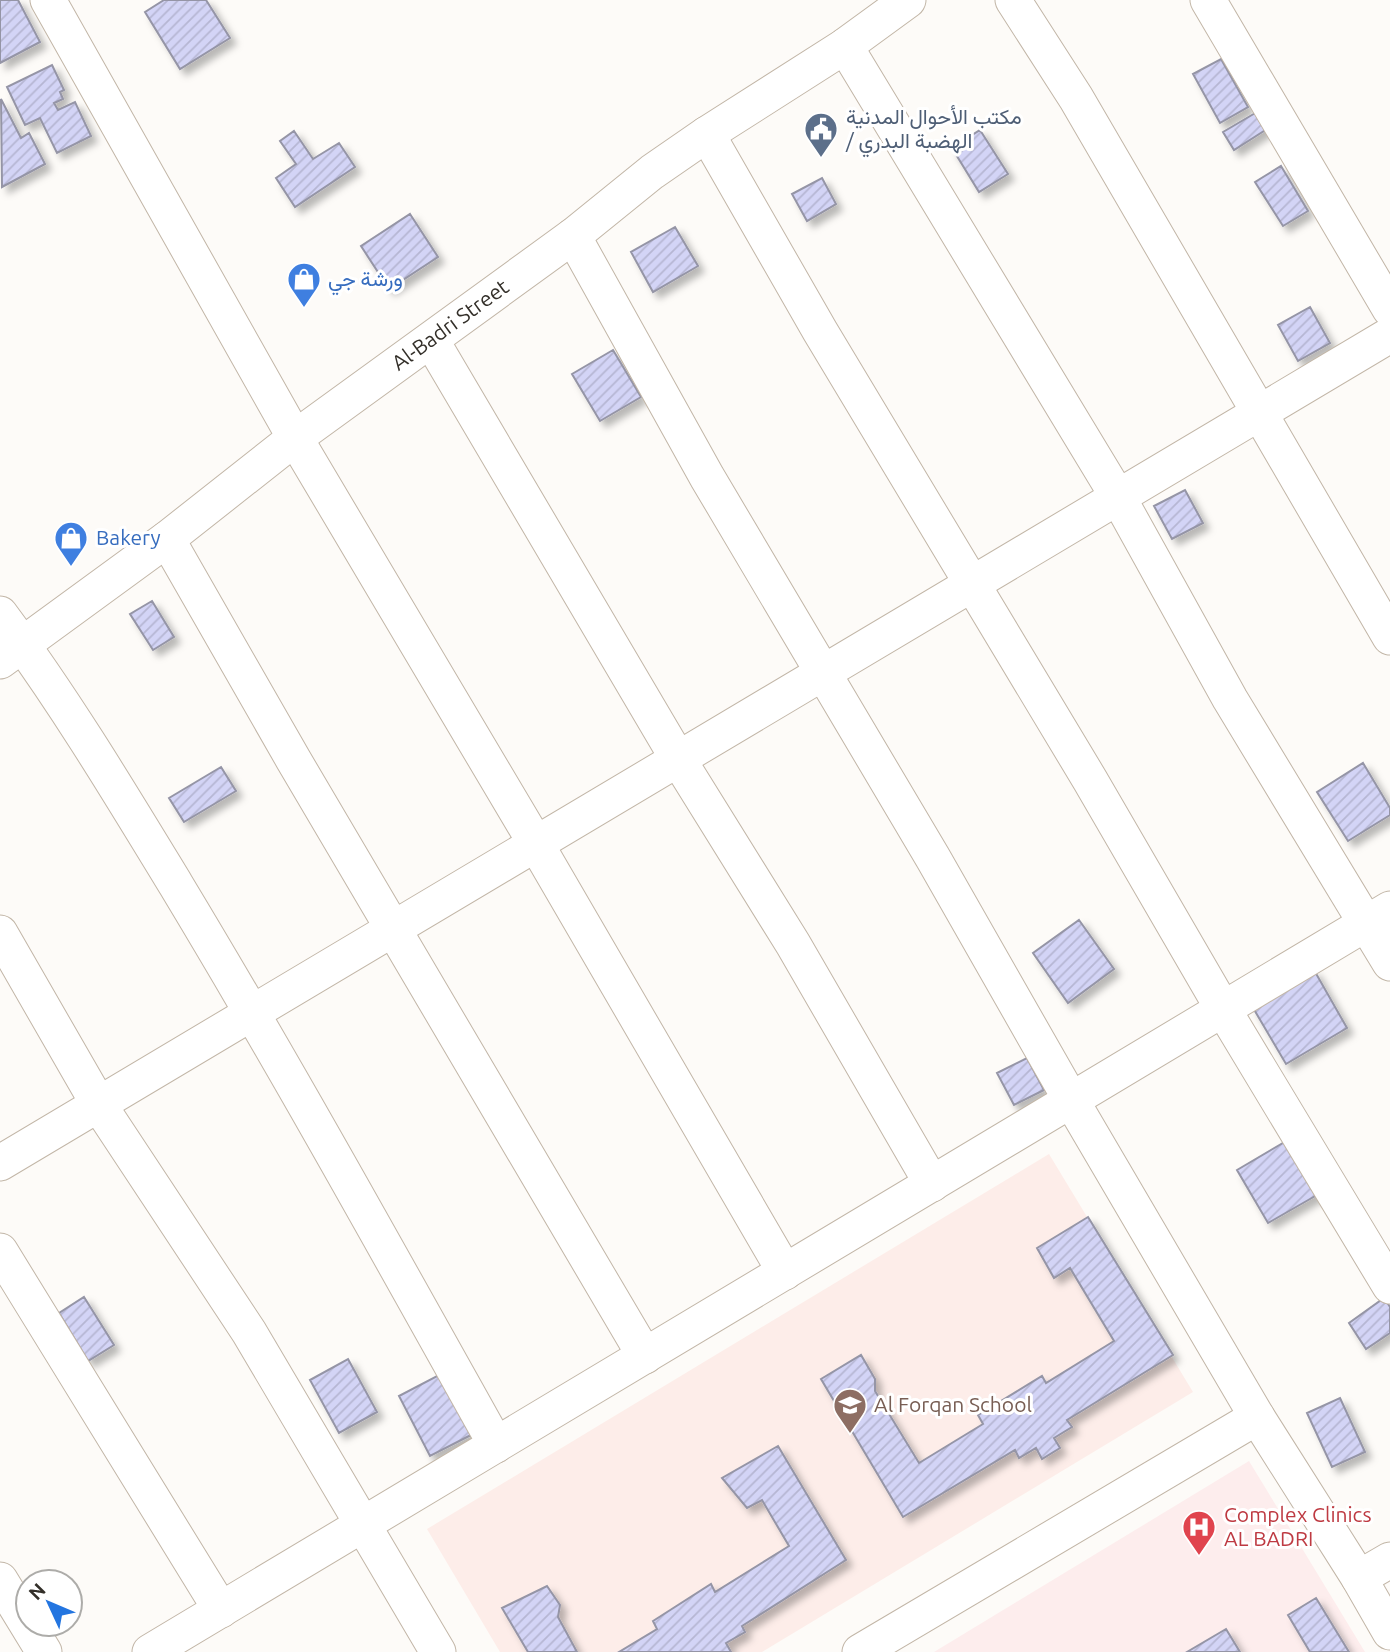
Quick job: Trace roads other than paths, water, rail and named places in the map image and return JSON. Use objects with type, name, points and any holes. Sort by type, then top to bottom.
[{"type":"street","points":[[48,0],[295,438],[536,844],[785,1272]]},
{"type":"street","name":"Al-Badri Street","points":[[11,652],[167,539],[295,438],[573,236],[653,172],[707,134],[845,46],[908,0]]},
{"type":"street","points":[[1013,0],[1076,98],[1390,637]]},
{"type":"street","points":[[1208,0],[1390,309]]},
{"type":"street","points":[[845,46],[1118,497],[1230,699],[1378,916],[1390,963]]},
{"type":"street","points":[[707,134],[820,331],[1390,1286]]},
{"type":"street","points":[[573,236],[707,477],[933,858],[1071,1100],[1257,1417],[1390,1632]]},
{"type":"street","points":[[0,1163],[1390,335]]},
{"type":"street","points":[[431,340],[678,759],[793,944],[932,1184]]},
{"type":"street","points":[[167,539],[645,1356]]},
{"type":"street","points":[[0,614],[11,652],[130,809],[253,1012],[496,1445]]},
{"type":"street","points":[[150,1652],[1378,916]]},
{"type":"street","points":[[0,933],[99,1105],[249,1332],[438,1652]]},
{"type":"street","points":[[0,1251],[221,1610]]},
{"type":"street","points":[[860,1652],[1257,1417]]},
{"type":"street","points":[[1359,1578],[1390,1560]]},
{"type":"street","points":[[0,1580],[44,1652]]},
{"type":"place","name":"مكتب الأحوال المدنية / الهضبة البدري","points":[[821,159]]},
{"type":"place","name":"ورشة جي","points":[[304,309]]},
{"type":"place","name":"Bakery","points":[[71,568]]},
{"type":"place","name":"Al Forqan School","points":[[850,1435]]},
{"type":"place","name":"Complex Clinics AL BADRI","points":[[1199,1557]]}]
